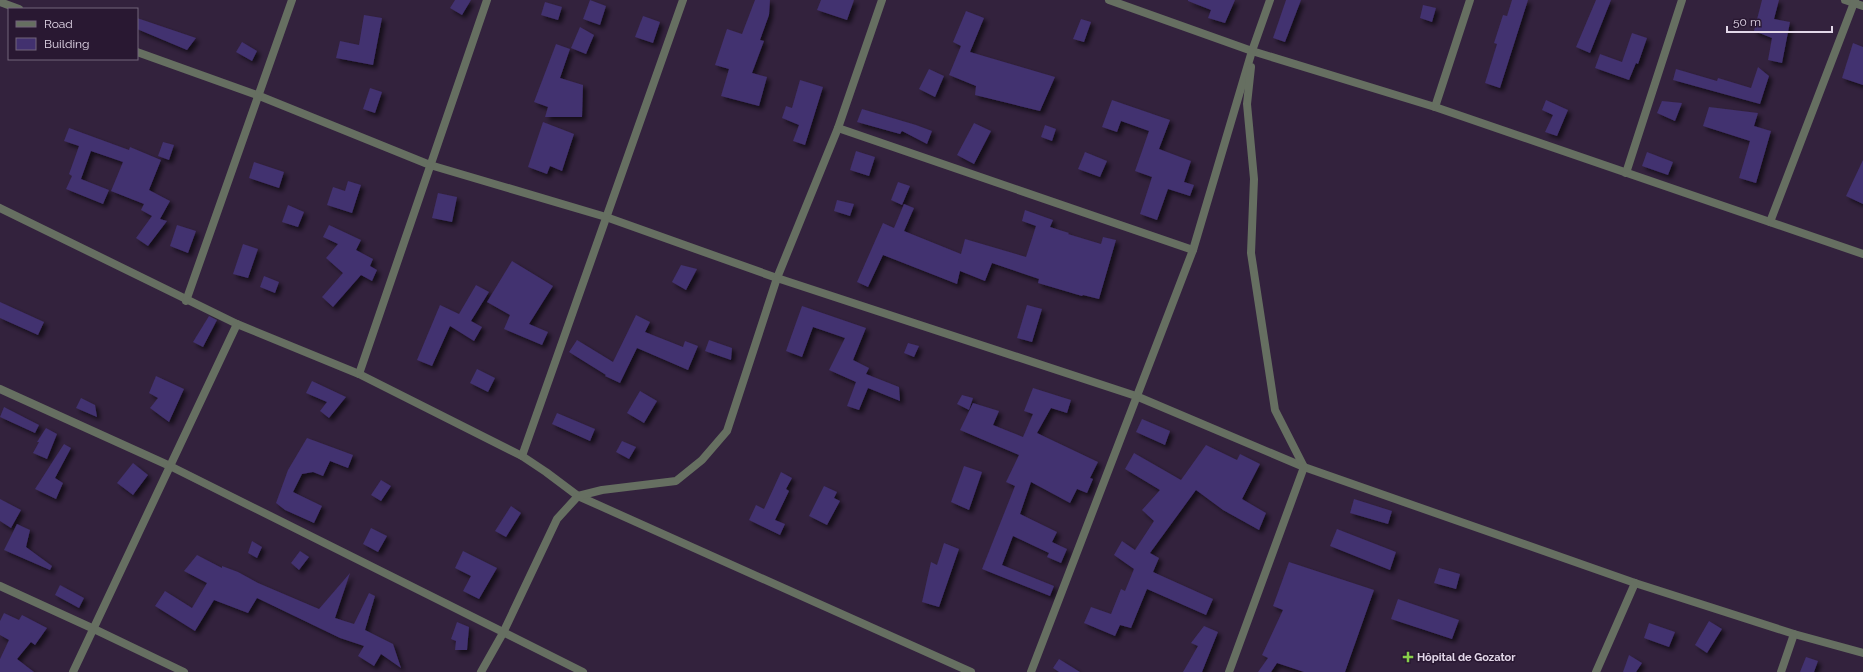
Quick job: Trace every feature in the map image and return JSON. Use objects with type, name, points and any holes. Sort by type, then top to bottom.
[{"type":"street","points":[[186,301],[257,95],[292,0]]},
{"type":"street","points":[[359,374],[487,0]]},
{"type":"street","points":[[522,456],[683,0]]},
{"type":"street","points":[[481,672],[503,633],[557,519],[578,496],[602,490],[676,481],[702,460],[727,431],[777,278],[838,128],[882,0]]},
{"type":"street","points":[[1109,0],[1252,51],[1435,107],[1863,254]]},
{"type":"street","points":[[1031,672],[1193,250],[1252,51],[1270,0]]},
{"type":"street","points":[[1435,107],[1470,0]]},
{"type":"street","points":[[1626,173],[1682,0]]},
{"type":"street","points":[[1845,0],[1863,6]]},
{"type":"street","points":[[0,2],[16,8]]},
{"type":"street","points":[[1770,222],[1854,2]]},
{"type":"street","points":[[1229,672],[1304,467],[1275,410],[1251,254],[1254,179],[1247,104],[1252,51]]},
{"type":"street","points":[[138,52],[257,95],[430,165],[606,217],[777,278],[1136,396],[1304,467],[1635,583],[1794,634],[1863,653]]},
{"type":"street","points":[[838,128],[1193,250]]},
{"type":"street","points":[[0,208],[186,301],[237,324],[359,374],[522,456],[578,496],[953,668],[971,672]]},
{"type":"street","points":[[73,672],[237,324]]},
{"type":"street","points":[[0,389],[170,466],[583,672]]},
{"type":"street","points":[[1596,672],[1635,583]]},
{"type":"street","points":[[0,586],[94,628],[184,672]]},
{"type":"street","points":[[1781,672],[1794,634]]},
{"type":"building","points":[[455,0],[471,0],[462,15],[450,8]]},
{"type":"building","points":[[590,0],[606,6],[600,25],[583,19]]},
{"type":"building","points":[[755,0],[770,0],[769,15],[760,40],[764,41],[752,73],[767,77],[759,106],[721,96],[729,69],[715,65],[727,29],[742,34]]},
{"type":"building","points":[[821,0],[854,0],[847,20],[817,10]]},
{"type":"building","points":[[1188,0],[1235,0],[1225,23],[1208,18],[1211,10]]},
{"type":"building","points":[[1286,0],[1301,0],[1285,42],[1273,38]]},
{"type":"building","points":[[1512,0],[1528,0],[1500,88],[1485,83],[1497,44],[1494,43],[1503,15],[1507,16]]},
{"type":"building","points":[[1596,0],[1611,0],[1590,53],[1576,47]]},
{"type":"building","points":[[1762,0],[1779,0],[1774,19],[1790,22],[1782,63],[1768,60],[1772,38],[1754,31]]},
{"type":"building","points":[[545,2],[562,7],[558,20],[541,15]]},
{"type":"building","points":[[1423,5],[1436,8],[1432,22],[1420,18]]},
{"type":"building","points":[[966,11],[984,18],[970,52],[1055,77],[1040,111],[975,95],[976,86],[949,75],[961,46],[953,42]]},
{"type":"building","points":[[364,15],[382,18],[373,65],[336,58],[340,41],[359,45]]},
{"type":"building","points":[[643,16],[660,22],[653,43],[635,37]]},
{"type":"building","points":[[138,18],[196,38],[187,50],[138,29]]},
{"type":"building","points":[[1081,19],[1091,22],[1084,42],[1073,39]]},
{"type":"building","points":[[580,27],[594,35],[586,54],[571,48]]},
{"type":"building","points":[[1632,33],[1647,38],[1638,64],[1636,63],[1629,80],[1595,68],[1600,54],[1622,62]]},
{"type":"building","points":[[242,42],[257,51],[252,61],[236,52]]},
{"type":"building","points":[[1853,43],[1863,47],[1863,85],[1842,78]]},
{"type":"building","points":[[556,44],[570,49],[560,78],[583,85],[582,117],[545,117],[548,107],[534,102]]},
{"type":"building","points":[[1758,67],[1769,76],[1760,104],[1673,80],[1676,69],[1717,81],[1718,78],[1751,88]]},
{"type":"building","points":[[929,69],[944,76],[935,97],[919,89]]},
{"type":"building","points":[[800,80],[823,87],[805,145],[793,141],[799,125],[782,118],[786,106],[792,108]]},
{"type":"building","points":[[370,88],[382,92],[375,113],[363,109]]},
{"type":"building","points":[[1112,100],[1170,120],[1159,149],[1191,161],[1184,182],[1194,185],[1190,196],[1168,189],[1157,220],[1140,214],[1152,177],[1135,171],[1149,131],[1121,121],[1117,132],[1102,127]]},
{"type":"building","points":[[1546,100],[1568,110],[1557,136],[1545,132],[1553,115],[1542,110]]},
{"type":"building","points":[[1662,101],[1682,103],[1675,121],[1657,113]]},
{"type":"building","points":[[1709,107],[1758,113],[1754,126],[1771,131],[1756,183],[1739,178],[1750,141],[1703,126]]},
{"type":"building","points":[[862,109],[932,131],[927,144],[902,131],[900,134],[857,122]]},
{"type":"building","points":[[543,122],[574,134],[562,171],[550,166],[547,174],[528,167]]},
{"type":"building","points":[[974,123],[991,131],[974,164],[957,155]]},
{"type":"building","points":[[1045,125],[1056,129],[1052,141],[1041,137]]},
{"type":"building","points":[[69,128],[129,150],[130,147],[161,160],[149,190],[170,201],[160,219],[167,221],[148,246],[136,238],[152,216],[141,210],[144,204],[111,191],[123,162],[91,151],[81,179],[109,190],[103,204],[66,189],[72,176],[69,174],[79,146],[64,141]]},
{"type":"building","points":[[163,142],[174,145],[169,160],[158,156]]},
{"type":"building","points":[[856,151],[875,157],[869,176],[850,170]]},
{"type":"building","points":[[1085,152],[1107,161],[1100,177],[1078,169]]},
{"type":"building","points":[[1647,152],[1673,162],[1668,175],[1642,166]]},
{"type":"building","points":[[1863,160],[1863,204],[1846,196]]},
{"type":"building","points":[[254,162],[284,172],[279,188],[249,178]]},
{"type":"building","points":[[348,181],[361,185],[352,213],[327,205],[333,187],[345,191]]},
{"type":"building","points":[[898,182],[910,186],[902,205],[891,200]]},
{"type":"building","points":[[438,193],[457,197],[452,222],[432,218]]},
{"type":"building","points":[[837,200],[854,204],[850,216],[834,211]]},
{"type":"building","points":[[904,204],[914,208],[904,231],[961,254],[965,239],[1026,257],[1036,226],[1022,221],[1025,210],[1053,220],[1050,227],[1069,233],[1068,234],[1101,244],[1103,237],[1116,240],[1099,299],[1082,296],[1038,283],[1039,279],[992,263],[985,281],[960,271],[957,284],[883,255],[868,287],[857,282],[883,223],[894,228]]},
{"type":"building","points":[[288,205],[304,212],[298,227],[282,222]]},
{"type":"building","points":[[177,225],[196,231],[188,253],[170,246]]},
{"type":"building","points":[[329,225],[361,240],[356,250],[373,259],[370,266],[377,270],[372,281],[361,275],[333,307],[322,297],[343,273],[326,258],[338,244],[323,237]]},
{"type":"building","points":[[243,244],[258,249],[248,278],[233,274]]},
{"type":"building","points":[[512,261],[553,286],[529,324],[548,332],[542,345],[504,329],[510,315],[487,302]]},
{"type":"building","points":[[681,265],[697,269],[686,290],[672,282]]},
{"type":"building","points":[[264,276],[279,282],[275,293],[260,287]]},
{"type":"building","points":[[476,285],[489,292],[471,321],[482,327],[474,341],[450,326],[432,366],[417,360],[440,305],[459,314]]},
{"type":"building","points":[[0,302],[44,322],[38,335],[0,318]]},
{"type":"building","points":[[1027,305],[1042,309],[1032,342],[1017,338]]},
{"type":"building","points":[[802,306],[866,328],[853,360],[869,368],[866,374],[899,387],[900,401],[868,388],[859,410],[847,406],[856,382],[829,370],[845,338],[813,327],[802,357],[786,351]]},
{"type":"building","points":[[636,315],[650,322],[645,332],[683,347],[685,341],[698,346],[688,370],[637,348],[620,383],[605,376],[606,375],[569,352],[577,340],[613,362]]},
{"type":"building","points":[[209,316],[217,320],[203,347],[193,342]]},
{"type":"building","points":[[709,340],[732,348],[731,360],[705,351]]},
{"type":"building","points":[[908,343],[919,346],[914,357],[904,353]]},
{"type":"building","points":[[477,369],[495,378],[488,392],[470,383]]},
{"type":"building","points":[[156,376],[184,389],[169,422],[150,408],[158,398],[149,393]]},
{"type":"building","points":[[312,381],[346,397],[329,418],[320,411],[327,402],[306,393]]},
{"type":"building","points":[[1033,388],[1071,400],[1067,413],[1051,408],[1037,433],[1098,462],[1090,478],[1093,479],[1087,493],[1077,489],[1070,503],[1031,482],[1020,514],[1057,532],[1052,542],[1067,549],[1061,563],[1047,557],[1049,553],[1013,536],[1002,565],[1054,586],[1050,596],[982,569],[1015,486],[1006,482],[1019,455],[960,430],[973,403],[999,411],[993,425],[1023,437],[1033,414],[1024,411]]},
{"type":"building","points":[[640,391],[657,401],[644,423],[627,413]]},
{"type":"building","points":[[962,395],[973,398],[969,410],[957,404]]},
{"type":"building","points":[[81,398],[95,405],[97,417],[76,408]]},
{"type":"building","points":[[4,407],[39,425],[35,433],[0,417]]},
{"type":"building","points":[[557,413],[595,429],[590,441],[552,424]]},
{"type":"building","points":[[1142,419],[1170,431],[1165,445],[1136,432]]},
{"type":"building","points":[[46,428],[57,434],[47,459],[33,453],[39,442],[37,442]]},
{"type":"building","points":[[307,438],[353,455],[348,468],[330,461],[323,476],[313,472],[302,474],[293,492],[322,506],[314,523],[285,510],[276,503],[288,470]]},
{"type":"building","points":[[622,441],[636,447],[629,459],[616,452]]},
{"type":"building","points":[[64,444],[71,448],[55,478],[63,483],[56,499],[35,489]]},
{"type":"building","points":[[1206,445],[1237,460],[1240,454],[1260,464],[1242,499],[1266,513],[1259,530],[1223,510],[1196,490],[1150,553],[1159,558],[1153,572],[1213,599],[1206,615],[1147,589],[1131,628],[1120,625],[1115,636],[1084,623],[1091,607],[1111,614],[1121,589],[1125,591],[1134,569],[1114,555],[1122,541],[1135,550],[1154,521],[1142,510],[1160,490],[1125,469],[1134,453],[1181,480]]},
{"type":"building","points":[[133,463],[148,475],[133,495],[117,483]]},
{"type":"building","points":[[964,466],[982,472],[969,510],[951,502]]},
{"type":"building","points":[[781,472],[792,478],[786,489],[789,491],[775,520],[785,524],[780,535],[749,520],[756,505],[764,509]]},
{"type":"building","points":[[381,480],[391,486],[381,501],[371,495]]},
{"type":"building","points":[[824,486],[837,492],[834,498],[840,501],[827,525],[809,516]]},
{"type":"building","points":[[0,499],[21,510],[11,528],[0,521]]},
{"type":"building","points":[[1354,499],[1392,511],[1388,524],[1350,513]]},
{"type":"building","points":[[511,506],[521,513],[506,537],[495,531]]},
{"type":"building","points":[[17,524],[30,530],[26,547],[52,566],[50,570],[4,550]]},
{"type":"building","points":[[371,528],[387,536],[378,552],[363,544]]},
{"type":"building","points":[[1337,529],[1396,552],[1390,570],[1330,546]]},
{"type":"building","points":[[252,541],[262,547],[257,558],[248,553]]},
{"type":"building","points":[[944,543],[959,549],[939,607],[922,602],[931,562],[937,565]]},
{"type":"building","points":[[300,551],[309,557],[299,570],[291,563]]},
{"type":"building","points":[[463,551],[497,568],[479,599],[463,591],[471,576],[455,568]]},
{"type":"building","points":[[197,555],[222,568],[222,566],[238,572],[258,583],[319,609],[350,573],[335,618],[354,624],[369,593],[375,596],[365,630],[393,644],[401,668],[381,654],[374,666],[358,656],[364,646],[340,638],[257,598],[248,613],[214,600],[195,631],[155,606],[165,591],[192,608],[207,583],[184,571]]},
{"type":"building","points":[[1289,562],[1374,590],[1345,672],[1304,672],[1277,663],[1271,672],[1258,672],[1268,658],[1262,655],[1283,610],[1273,606]]},
{"type":"building","points":[[1439,568],[1460,574],[1456,589],[1434,583]]},
{"type":"building","points":[[60,585],[84,598],[79,608],[55,595]]},
{"type":"building","points":[[1398,599],[1459,620],[1452,639],[1391,619]]},
{"type":"building","points":[[4,613],[19,620],[22,615],[47,628],[35,645],[31,642],[17,659],[34,672],[0,672],[0,659],[9,640],[0,635],[0,621]]},
{"type":"building","points":[[1709,621],[1722,629],[1707,653],[1695,645]]},
{"type":"building","points":[[457,622],[469,627],[467,650],[455,650],[456,641],[451,639]]},
{"type":"building","points":[[1649,623],[1675,632],[1669,647],[1644,638]]},
{"type":"building","points":[[1204,626],[1218,632],[1202,672],[1183,672],[1198,646],[1191,643]]},
{"type":"building","points":[[1629,655],[1642,663],[1636,672],[1623,672]]},
{"type":"building","points":[[1806,657],[1818,661],[1814,672],[1800,672]]},
{"type":"building","points":[[1059,659],[1080,672],[1059,672],[1053,668]]},
{"type":"place","name":"Hôpital de Gozator","points":[[1408,657]]}]
